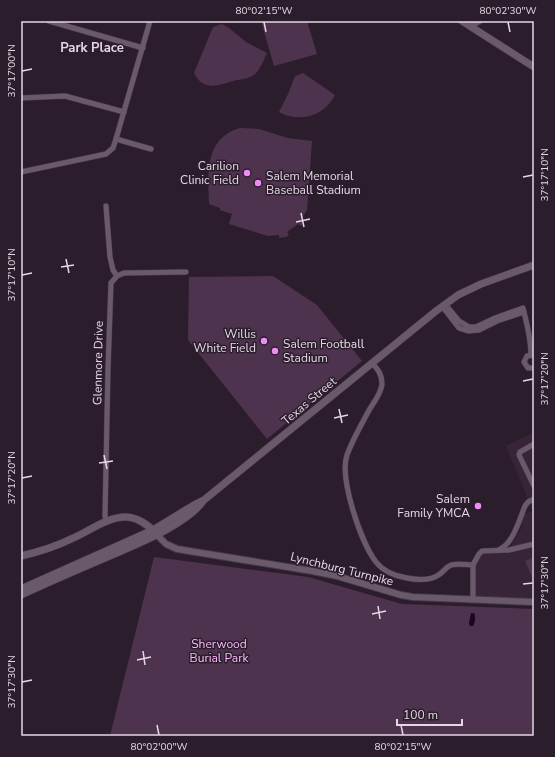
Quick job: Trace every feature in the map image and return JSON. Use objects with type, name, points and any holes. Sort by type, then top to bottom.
[{"type":"main road","points":[[462,21],[534,67]]},
{"type":"main road","name":"Texas Street","points":[[21,595],[154,532],[196,510],[204,500],[444,305],[458,295],[481,284],[534,265]]},
{"type":"main road","name":"Lynchburg Turnpike","points":[[21,556],[53,547],[107,522],[125,517],[140,521],[147,529],[154,532]]},
{"type":"main road","name":"Texas Street","points":[[21,589],[154,532]]},
{"type":"street","points":[[50,21],[143,48]]},
{"type":"street","points":[[21,172],[106,154],[113,148],[150,21]]},
{"type":"street","points":[[473,28],[475,22],[479,21]]},
{"type":"street","points":[[21,98],[65,96],[124,112]]},
{"type":"street","points":[[116,139],[151,149]]},
{"type":"street","points":[[106,206],[110,257],[116,276],[124,273],[186,272]]},
{"type":"street","name":"Glenmore Drive","points":[[107,522],[105,516],[110,288],[116,276]]},
{"type":"street","points":[[444,305],[459,328],[468,331],[479,330],[523,310],[532,343],[533,355],[526,358],[524,362],[528,368],[534,368]]},
{"type":"street","points":[[371,363],[378,369],[382,383],[380,390],[367,413],[347,456],[345,476],[356,522],[368,550],[376,562],[387,572],[407,578],[428,579],[440,574],[445,568],[454,564],[473,565]]},
{"type":"street","points":[[534,444],[520,452],[519,455],[534,486]]},
{"type":"street","points":[[495,551],[504,547],[509,541],[516,530],[525,506],[534,499]]},
{"type":"street","name":"Lynchburg Turnpike","points":[[154,532],[166,544],[178,549],[312,571],[343,578],[402,595],[430,598],[534,602]]},
{"type":"street","points":[[473,600],[473,565],[476,556],[482,551],[509,550],[534,544]]},
{"type":"shaded area","points":[[534,432],[534,602],[473,600],[472,568],[479,554],[509,550],[522,527],[518,517],[533,511],[506,446]]},
{"type":"shaded area","points":[[471,613],[474,613],[475,616],[473,626],[470,626],[469,623]]},
{"type":"green space","points":[[261,21],[307,21],[317,54],[274,66]]},
{"type":"green space","points":[[222,24],[246,42],[267,53],[259,69],[251,76],[211,86],[206,85],[198,79],[194,73],[213,27]]},
{"type":"green space","points":[[303,73],[335,95],[331,102],[319,112],[305,117],[289,116],[279,112],[295,76]]},
{"type":"green space","name":"Salem Memorial Baseball Stadium","points":[[240,128],[259,129],[288,138],[312,141],[307,210],[301,219],[304,221],[301,226],[298,224],[287,232],[289,235],[286,237],[279,238],[279,235],[268,236],[229,224],[232,214],[209,204],[209,170],[214,149],[220,140],[228,133]]},
{"type":"green space","name":"Salem Football Stadium","points":[[273,276],[317,305],[362,361],[267,439],[188,340],[189,277]]},
{"type":"green space","name":"Sherwood Burial Park","points":[[154,557],[308,577],[402,604],[534,609],[534,736],[110,736]]},
{"type":"green space","points":[[534,557],[534,582],[525,561]]},
{"type":"place","name":"Carilion Clinic Field","points":[[247,173]]},
{"type":"place","name":"Salem Memorial Baseball Stadium","points":[[258,183]]},
{"type":"place","name":"Willis White Field","points":[[264,341]]},
{"type":"place","name":"Salem Football Stadium","points":[[275,351]]},
{"type":"place","name":"Salem Family YMCA","points":[[478,506]]},
{"type":"district","name":"Park Place","points":[[92,47]]}]
